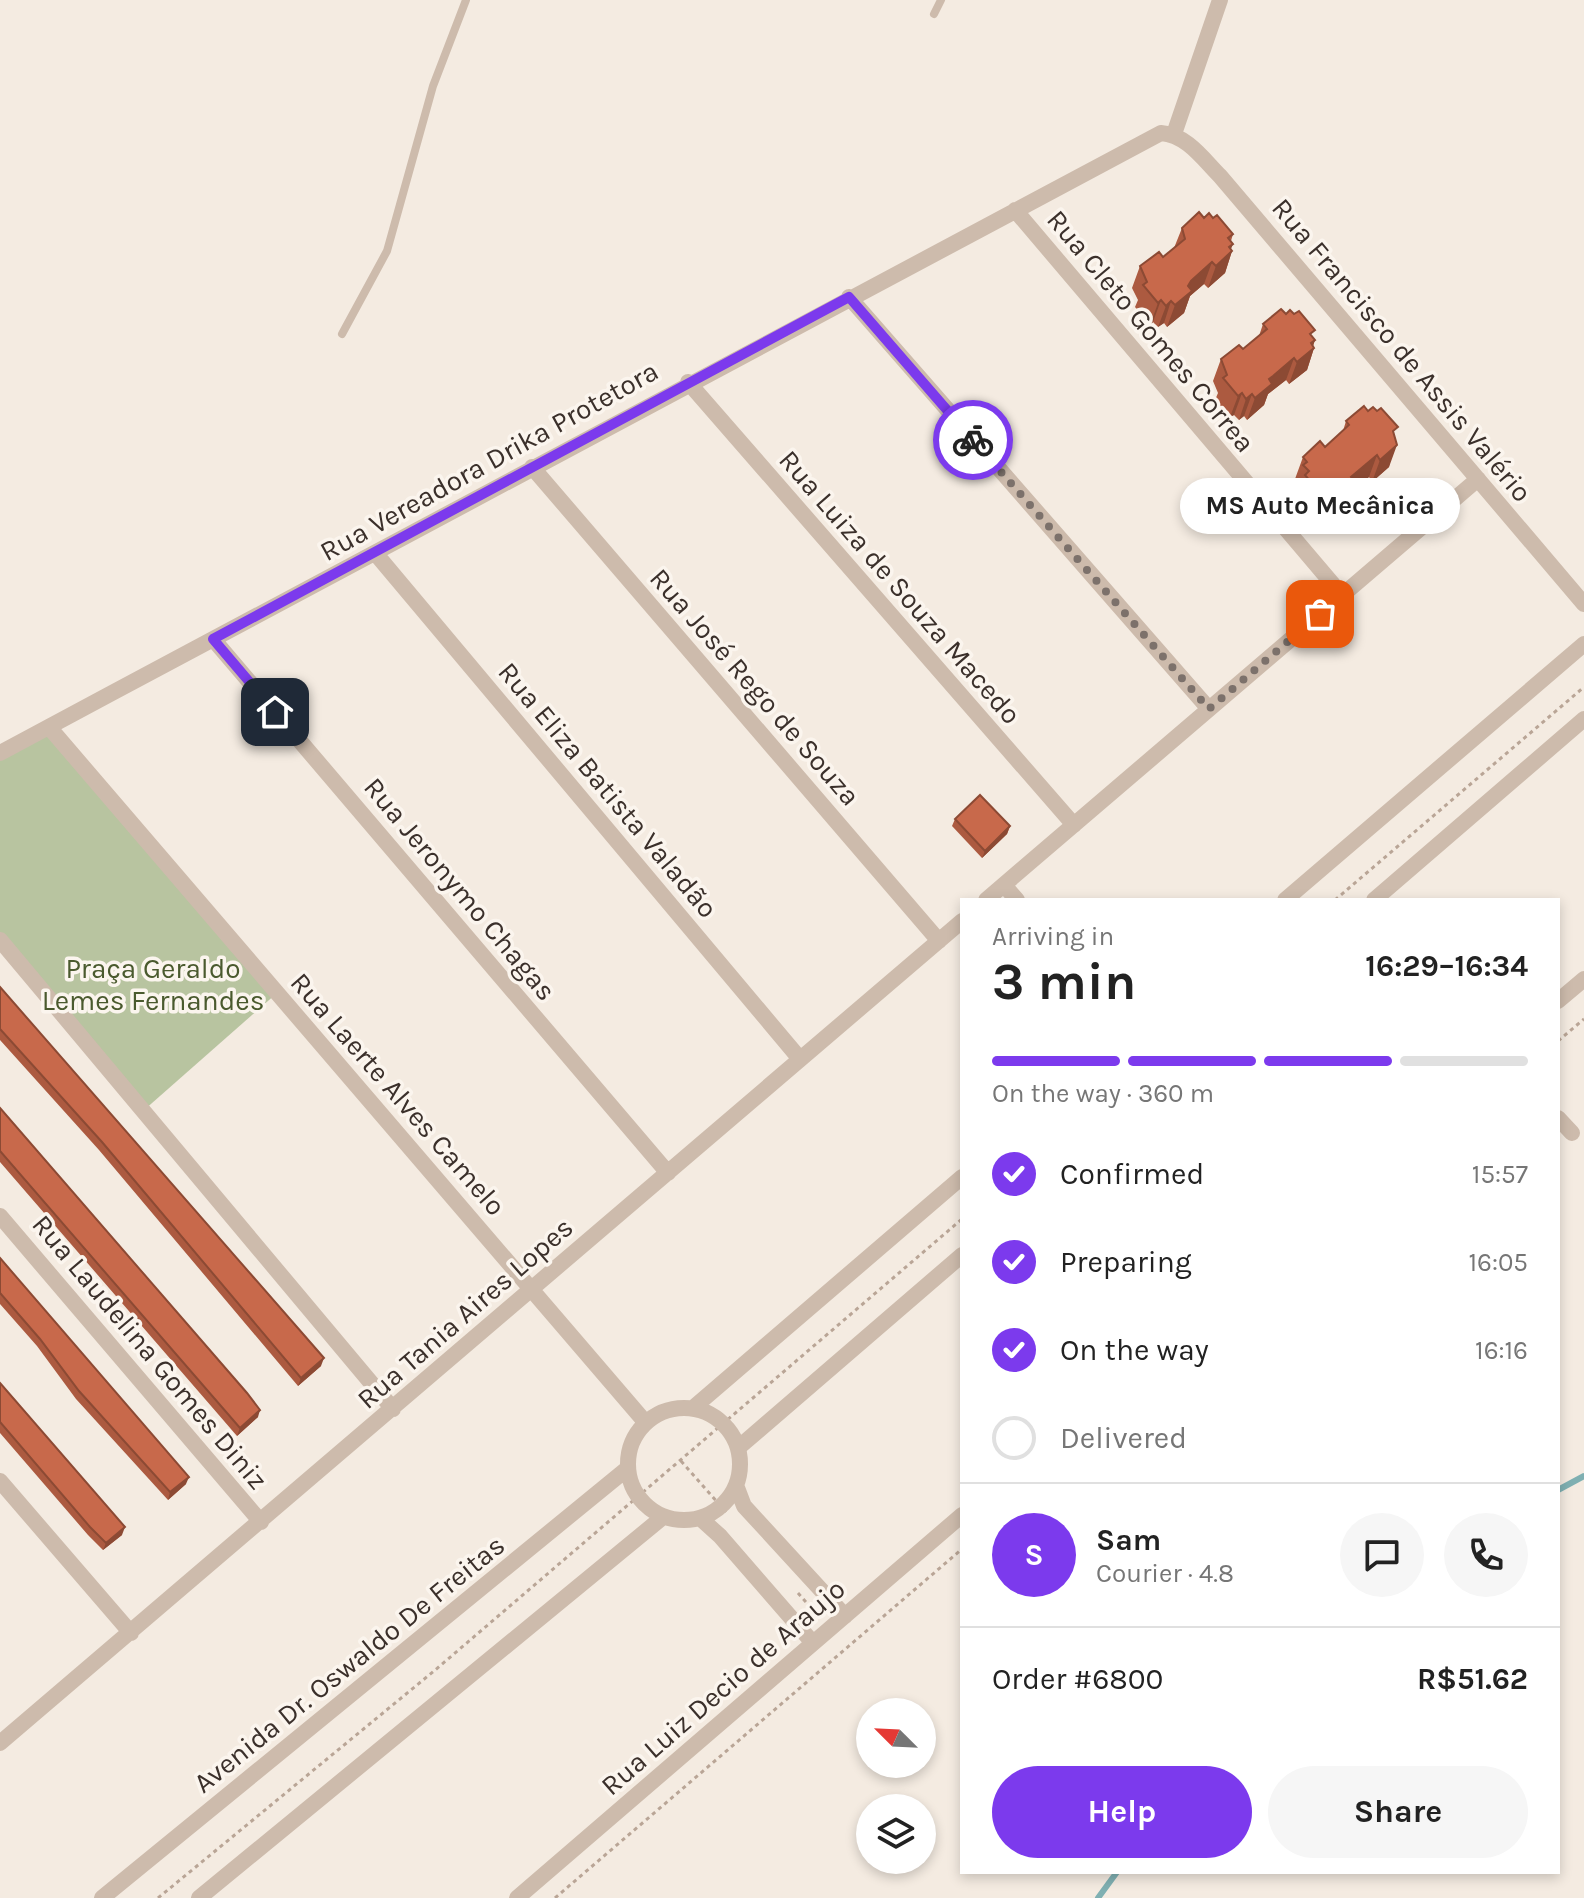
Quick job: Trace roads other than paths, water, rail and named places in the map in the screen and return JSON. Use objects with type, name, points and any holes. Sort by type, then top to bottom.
[{"type":"street","points":[[1174,134],[1220,0]]},
{"type":"street","name":"Rua Vereadora Drika Protetora","points":[[0,753],[376,554],[849,297],[1161,133],[1174,134]]},
{"type":"street","name":"Rua Francisco de Assis Valério","points":[[1174,134],[1220,176],[1584,604]]},
{"type":"street","name":"Rua Cleto Gomes Correa","points":[[1015,210],[1342,595]]},
{"type":"street","points":[[849,297],[1209,709]]},
{"type":"street","name":"Rua Luiza de Souza Macedo","points":[[688,382],[1074,825]]},
{"type":"street","name":"Rua José Rego de Souza","points":[[532,467],[939,941]]},
{"type":"street","points":[[988,898],[1478,479]]},
{"type":"street","name":"Rua Eliza Batista Valadão","points":[[376,554],[800,1059]]},
{"type":"street","name":"Rua Jeronymo Chagas","points":[[213,639],[668,1173]]},
{"type":"street","points":[[1287,898],[1584,644]]},
{"type":"street","points":[[1376,898],[1584,719]]},
{"type":"street","name":"Rua Laerte Alves Camelo","points":[[49,727],[646,1423]]},
{"type":"street","points":[[1004,885],[1015,898]]},
{"type":"street","name":"Rua Tania Aires Lopes","points":[[0,1743],[960,923]]},
{"type":"street","points":[[0,940],[393,1409]]},
{"type":"street","points":[[1560,999],[1584,979]]},
{"type":"street","points":[[1560,1120],[1572,1133]]},
{"type":"street","points":[[693,1408],[960,1179]]},
{"type":"street","name":"Rua Laudelina Gomes Diniz","points":[[0,1216],[261,1522]]},
{"type":"street","points":[[738,1448],[960,1257]]},
{"type":"street","points":[[693,1408],[723,1424],[738,1448],[736,1485],[721,1506],[700,1518],[663,1517],[638,1496],[628,1468],[632,1444],[646,1423],[668,1410],[693,1408]]},
{"type":"street","name":"Avenida Dr. Oswaldo De Freitas","points":[[102,1898],[628,1468]]},
{"type":"street","points":[[0,1481],[131,1633]]},
{"type":"street","points":[[736,1485],[744,1506],[845,1616]]},
{"type":"street","points":[[199,1898],[663,1517]]},
{"type":"street","name":"Rua Luiz Decio de Araujo","points":[[517,1898],[960,1517]]},
{"type":"street","points":[[700,1518],[720,1536],[813,1643]]},
{"type":"lane","points":[[342,334],[387,251],[433,86],[466,0]]},
{"type":"lane","points":[[934,14],[941,0]]},
{"type":"waterway","points":[[1560,1489],[1584,1476]]},
{"type":"waterway","points":[[1098,1898],[1116,1874]]},
{"type":"place","name":"MS Auto Mecânica","points":[[1320,614]]},
{"type":"park label","name":"Praça Geraldo Lemes Fernandes","points":[[153,984]]}]
